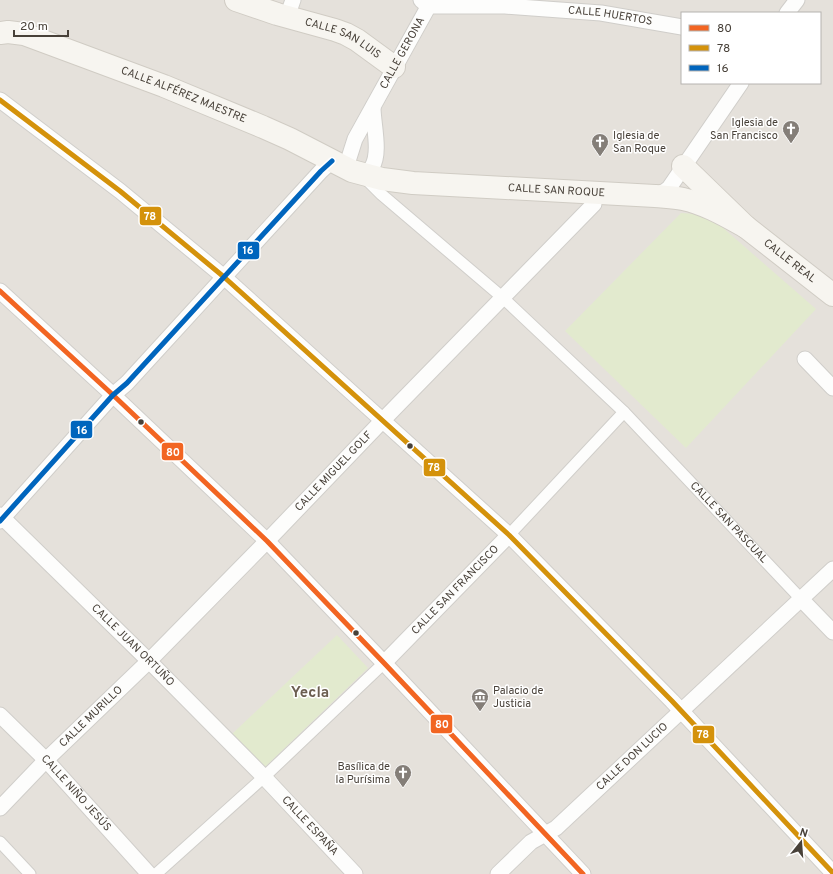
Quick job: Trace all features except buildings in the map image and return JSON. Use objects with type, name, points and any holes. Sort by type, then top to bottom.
[{"type":"main road","name":"CALLE SAN LUIS","points":[[236,0],[290,9],[357,40],[394,67]]},
{"type":"main road","name":"CALLE ALFÉREZ MAESTRE","points":[[0,33],[8,32],[24,34],[164,86],[290,139],[332,162],[356,173]]},
{"type":"main road","points":[[683,166],[746,227]]},
{"type":"main road","name":"CALLE SAN ROQUE","points":[[356,173],[382,179],[413,183],[655,196],[690,201],[709,208],[746,227]]},
{"type":"main road","name":"CALLE REAL","points":[[746,227],[833,295]]},
{"type":"street","points":[[788,12],[796,0]]},
{"type":"street","name":"CALLE HUERTOS","points":[[427,2],[601,13],[681,27]]},
{"type":"street","name":"CALLE GERONA","points":[[356,173],[348,161],[351,149],[427,2]]},
{"type":"street","points":[[655,196],[669,188],[740,84]]},
{"type":"street","points":[[0,100],[114,187],[224,276],[509,535],[681,712],[833,873]]},
{"type":"street","points":[[356,173],[368,171],[372,166],[376,154],[373,107]]},
{"type":"street","points":[[1,517],[113,395],[126,384],[321,171],[332,162]]},
{"type":"street","name":"CALLE SAN PASCUAL","points":[[356,173],[502,297],[624,412],[833,632]]},
{"type":"street","name":"CALLE MIGUEL GOLF","points":[[149,661],[267,542],[383,420],[594,204],[594,193]]},
{"type":"street","points":[[0,290],[113,395],[267,542],[384,663],[583,874]]},
{"type":"street","points":[[805,359],[833,388]]},
{"type":"street","name":"CALLE SAN FRANCISCO","points":[[384,663],[509,535],[624,412]]},
{"type":"street","name":"CALLE JUAN ORTUÑO","points":[[1,517],[149,661],[264,778]]},
{"type":"street","name":"CALLE DON LUCIO","points":[[498,874],[531,842],[556,828],[833,569]]},
{"type":"street","name":"CALLE MURILLO","points":[[0,808],[46,760],[149,661]]},
{"type":"street","points":[[156,874],[264,778],[384,663]]},
{"type":"street","name":"CALLE NIÑO JESÚS","points":[[0,715],[46,760],[149,874]]},
{"type":"street","name":"CALLE ESPAÑA","points":[[264,778],[355,874]]},
{"type":"street","points":[[0,842],[30,874]]},
{"type":"shaded area","points":[[0,0],[833,0],[833,874],[0,874]]},
{"type":"green space","points":[[681,213],[696,214],[722,227],[816,309],[686,448],[565,331]]},
{"type":"green space","points":[[337,635],[368,668],[265,767],[232,734]]},
{"type":"transit line","name":"78","points":[[0,100],[120,191],[224,277],[509,535],[672,701],[833,873]]},
{"type":"transit line","name":"16","points":[[0,521],[113,395],[127,383],[321,171],[332,161]]},
{"type":"transit line","name":"80","points":[[0,291],[113,395],[267,541],[583,874]]},
{"type":"place","name":"Iglesia de San Francisco","points":[[791,144]]},
{"type":"place","name":"Iglesia de San Roque","points":[[600,157]]},
{"type":"place","name":"Palacio de Justicia","points":[[480,712]]},
{"type":"place","name":"Basílica de la Purísima","points":[[403,788]]},
{"type":"district","name":"Yecla","points":[[310,693]]}]
